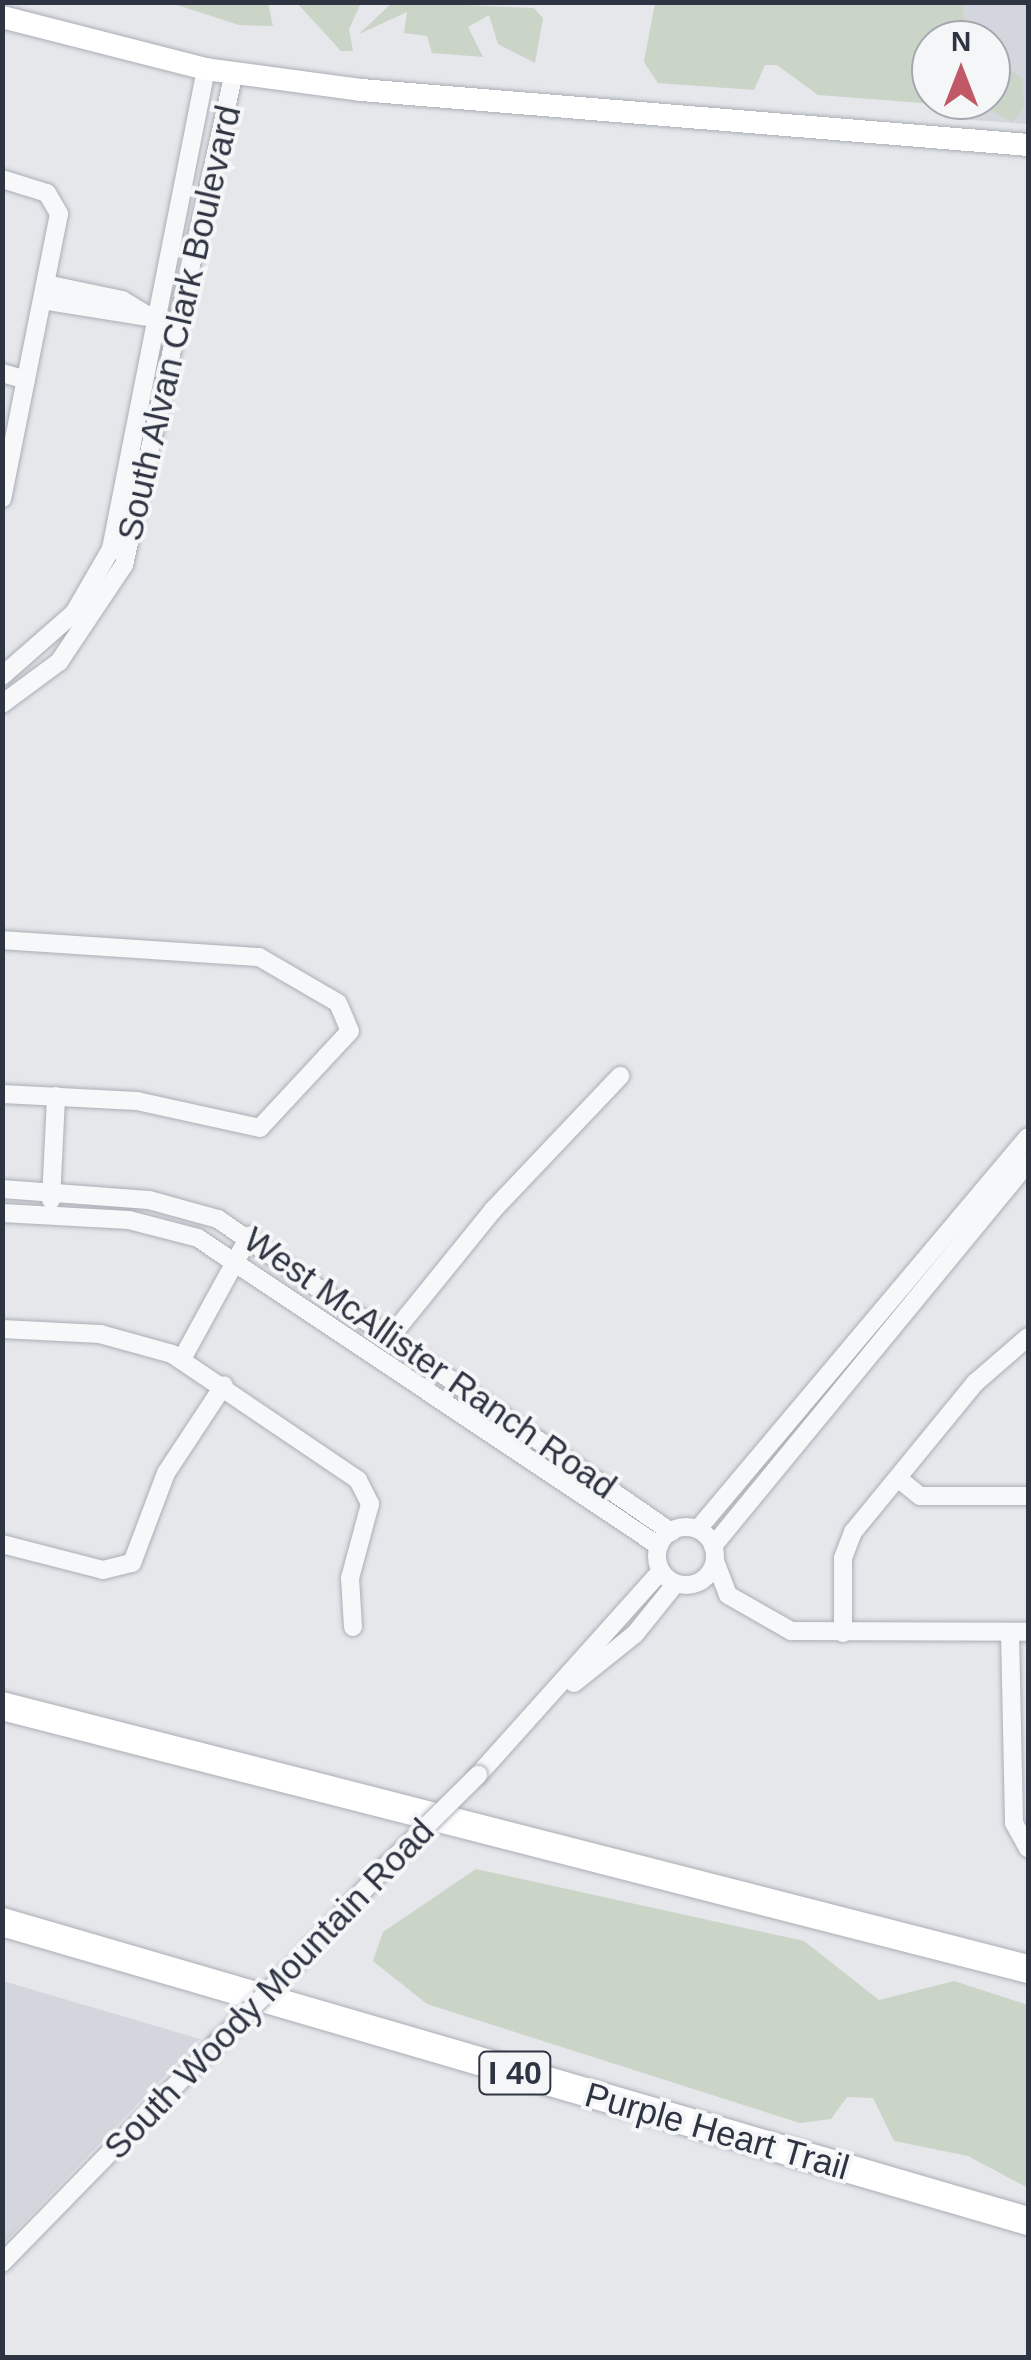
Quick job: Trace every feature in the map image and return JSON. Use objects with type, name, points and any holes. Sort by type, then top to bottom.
[{"type":"highway","points":[[2,1706],[1028,1969]]},
{"type":"highway","name":"Purple Heart Trail","points":[[2,1922],[1028,2221]]},
{"type":"main road","points":[[2,18],[234,73],[1028,145]]},
{"type":"street","name":"South Alvan Clark Boulevard","points":[[2,676],[74,613],[110,549],[153,317],[206,69]]},
{"type":"street","name":"South Alvan Clark Boulevard","points":[[2,704],[59,662],[124,565],[234,73]]},
{"type":"street","points":[[2,179],[56,201],[44,292],[2,498]]},
{"type":"street","points":[[44,292],[180,324]]},
{"type":"street","points":[[2,374],[26,380]]},
{"type":"street","points":[[2,940],[260,957],[338,1002],[350,1025],[342,1046],[260,1128],[137,1101],[2,1094]]},
{"type":"street","points":[[378,1354],[620,1076]]},
{"type":"street","points":[[50,1215],[56,1096]]},
{"type":"street","points":[[714,1553],[1020,1173],[1028,1138]]},
{"type":"street","points":[[1020,1173],[698,1529],[665,1539],[675,1579],[728,1595],[772,1626],[843,1633],[1019,1632],[1014,1823],[1028,1848]]},
{"type":"street","name":"West McAllister Ranch Road","points":[[2,1189],[52,1190],[168,1204],[250,1235],[392,1334],[665,1539]]},
{"type":"street","name":"West McAllister Ranch Road","points":[[2,1213],[166,1226],[237,1259],[665,1539]]},
{"type":"street","points":[[182,1359],[250,1235]]},
{"type":"street","points":[[2,1329],[123,1338],[182,1359],[224,1384],[364,1487],[369,1513],[348,1592],[353,1627]]},
{"type":"street","points":[[843,1633],[846,1545],[975,1383],[1028,1337]]},
{"type":"street","points":[[2,1544],[102,1570],[132,1564],[166,1473],[224,1384]]},
{"type":"street","points":[[899,1479],[920,1496],[1028,1496]]},
{"type":"street","points":[[698,1529],[714,1553],[728,1595]]},
{"type":"street","name":"South Woody Mountain Road","points":[[2,2263],[536,1715],[675,1579],[714,1553]]},
{"type":"shaded area","points":[[393,2],[534,8],[543,18],[535,63],[498,44],[489,15],[468,27],[483,57],[432,53],[427,36],[404,33],[407,12],[359,34]]},
{"type":"shaded area","points":[[171,3],[268,3],[273,26],[239,25]]},
{"type":"shaded area","points":[[297,3],[361,3],[349,29],[353,51],[341,51]]},
{"type":"shaded area","points":[[655,3],[962,3],[965,20],[911,20],[911,102],[818,95],[777,65],[765,65],[754,90],[658,83],[644,62]]},
{"type":"shaded area","points":[[952,3],[1028,3],[1028,124],[972,120],[1011,120],[1011,20],[951,20]]},
{"type":"shaded area","points":[[1011,70],[1023,79],[1024,108],[1012,122],[1008,120]]},
{"type":"shaded area","points":[[476,1869],[804,1941],[879,2000],[954,1981],[1028,2005],[1028,2188],[968,2156],[894,2141],[873,2098],[847,2097],[831,2119],[800,2123],[427,2004],[373,1961],[383,1932]]},
{"type":"shaded area","points":[[2,1981],[200,2039],[3,2244]]}]
